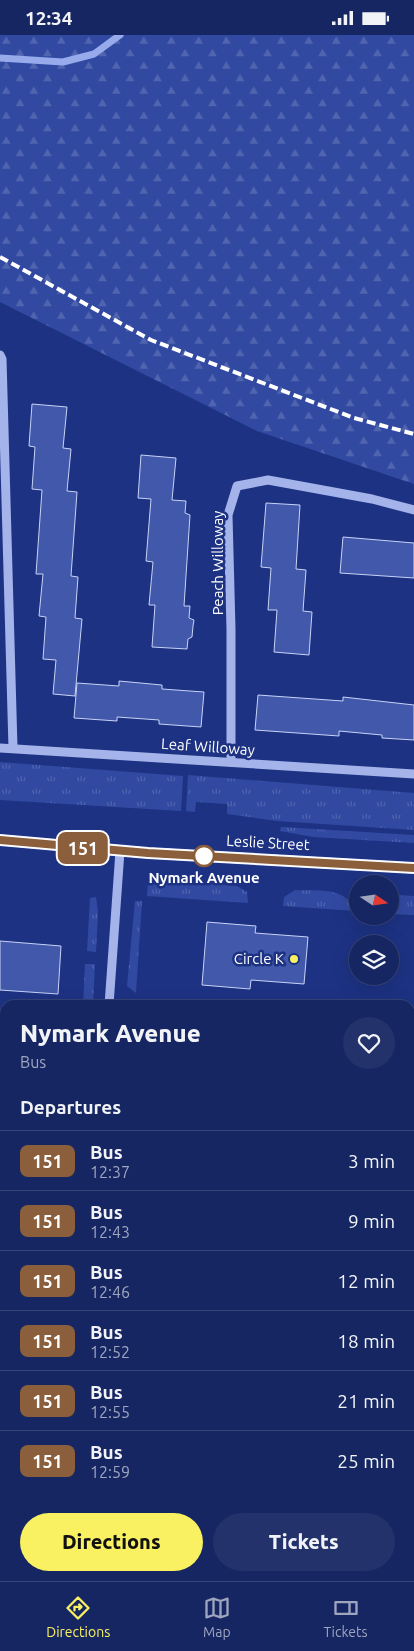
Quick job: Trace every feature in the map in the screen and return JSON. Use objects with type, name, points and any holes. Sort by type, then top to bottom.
[{"type":"main road","name":"Leslie Street","points":[[0,840],[120,851],[414,868]]},
{"type":"street","points":[[1,357],[14,748]]},
{"type":"street","name":"Peach Willoway","points":[[231,762],[228,515],[237,486],[268,480],[372,499],[414,510]]},
{"type":"street","name":"Leaf Willoway","points":[[0,747],[414,774]]},
{"type":"street","points":[[109,1000],[120,851]]},
{"type":"green space","points":[[0,35],[414,35],[414,484],[257,431],[0,302]]},
{"type":"green space","points":[[0,762],[183,776],[181,811],[0,800]]},
{"type":"green space","points":[[188,775],[414,793],[414,830],[277,821],[227,814],[227,804],[196,802],[195,812],[186,811]]},
{"type":"green space","points":[[281,827],[414,835],[414,843],[313,837],[280,831]]},
{"type":"green space","points":[[163,881],[237,886],[247,892],[248,903],[147,896],[148,884]]},
{"type":"green space","points":[[295,890],[330,891],[345,897],[349,901],[349,911],[283,906],[284,897]]},
{"type":"green space","points":[[399,895],[414,896],[414,915],[399,914]]},
{"type":"green space","points":[[96,897],[98,912],[96,952],[87,951],[90,898]]},
{"type":"green space","points":[[135,901],[142,901],[136,993],[127,986]]},
{"type":"green space","points":[[85,964],[95,964],[93,1000],[83,1000]]},
{"type":"building","points":[[32,404],[67,407],[63,448],[71,449],[67,491],[77,492],[71,576],[78,577],[75,618],[82,619],[75,696],[53,694],[56,660],[43,659],[46,617],[39,616],[43,574],[36,574],[42,490],[32,489],[35,447],[29,446]]},
{"type":"building","points":[[141,455],[176,458],[172,500],[186,501],[185,513],[190,515],[184,606],[190,606],[189,618],[194,620],[192,637],[188,639],[187,649],[152,647],[155,605],[149,605],[153,562],[146,561],[151,499],[138,498]]},
{"type":"building","points":[[266,503],[300,505],[296,569],[306,570],[303,611],[312,612],[309,655],[274,652],[277,610],[268,610],[271,568],[261,567]]},
{"type":"building","points":[[343,537],[414,543],[414,578],[340,573]]},
{"type":"building","points":[[119,681],[162,685],[162,689],[204,692],[201,727],[159,724],[159,720],[117,717],[117,721],[74,718],[77,683],[119,686]]},
{"type":"building","points":[[258,695],[343,701],[343,697],[414,705],[414,740],[382,738],[382,735],[339,731],[339,736],[255,730]]},
{"type":"building","points":[[207,922],[256,926],[255,933],[308,937],[304,984],[251,980],[250,989],[202,985]]},
{"type":"building","points":[[0,941],[61,946],[58,994],[0,990]]},
{"type":"waterway","points":[[0,58],[63,62],[94,54],[120,35]]},
{"type":"railway","points":[[0,257],[151,340],[354,418],[414,434]]},
{"type":"bus line","name":"151","points":[[0,840],[148,853],[414,868]]},
{"type":"place","name":"Nymark Avenue","points":[[204,856]]},
{"type":"place","name":"Circle K","points":[[294,959]]}]
